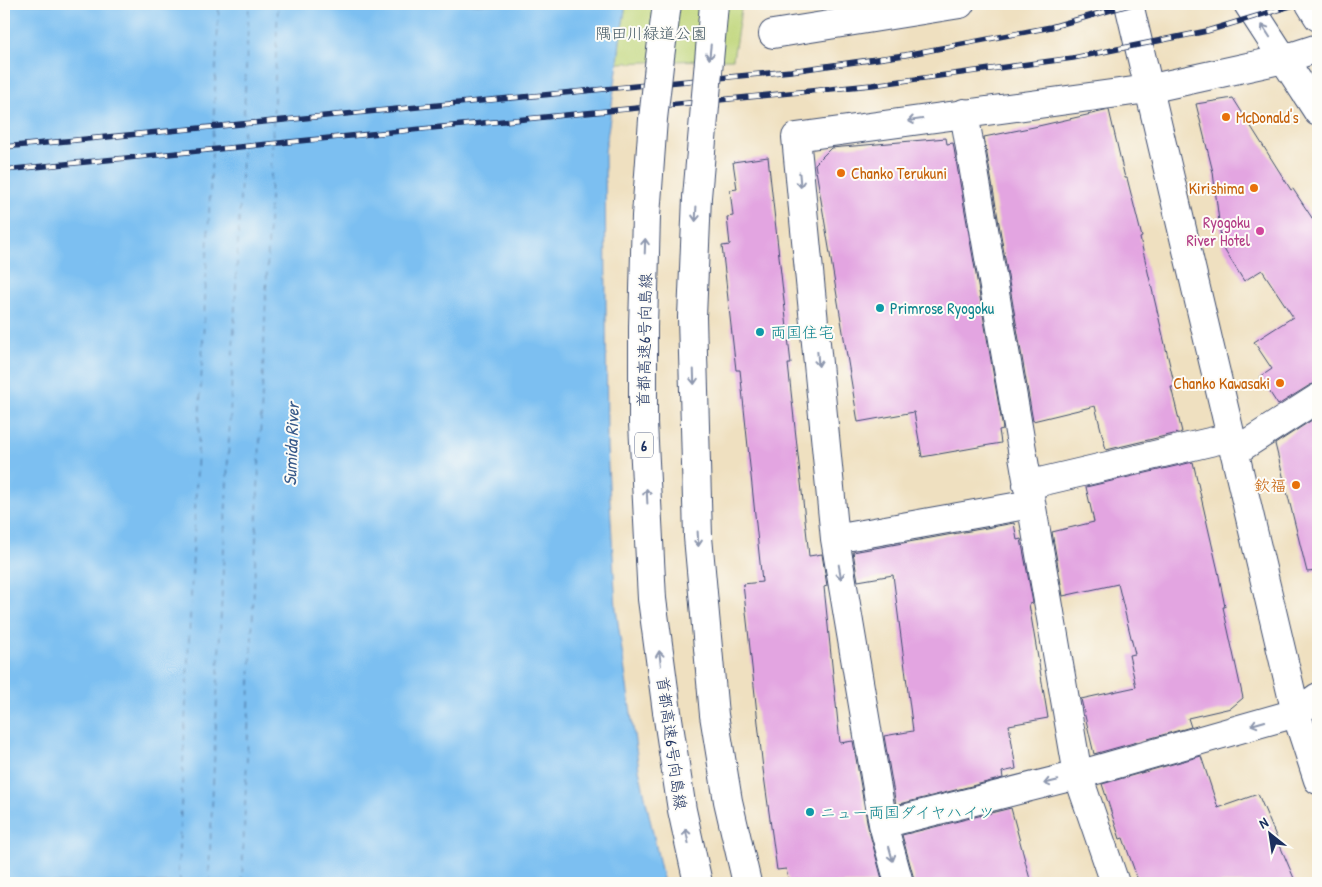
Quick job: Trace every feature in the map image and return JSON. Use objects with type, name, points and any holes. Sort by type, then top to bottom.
[{"type":"main road","name":"首都高速6号向島線","points":[[667,4],[653,119],[646,216],[643,423],[652,599],[682,810],[698,883]]},
{"type":"main road","points":[[714,4],[697,197],[692,316],[698,537],[714,715],[728,801],[747,883]]},
{"type":"main road","points":[[773,34],[960,4]]},
{"type":"main road","points":[[1129,4],[1296,713],[1318,780]]},
{"type":"main road","points":[[1248,4],[1318,112]]},
{"type":"main road","points":[[1310,4],[1318,17]]},
{"type":"main road","points":[[899,883],[883,824],[835,539],[796,138],[1148,89],[1284,59],[1318,48]]},
{"type":"main road","points":[[964,114],[1078,775],[1115,883]]},
{"type":"main road","points":[[835,539],[1232,445],[1315,408]]},
{"type":"main road","points":[[883,824],[1078,775],[1296,713],[1318,697]]},
{"type":"green space","name":"隅田川緑道公園","points":[[626,4],[742,4],[733,59],[618,63]]},
{"type":"water","name":"Sumida River","points":[[4,4],[626,4],[605,152],[607,448],[616,609],[639,769],[664,883],[4,883]]},
{"type":"building","points":[[1233,98],[1291,190],[1293,189],[1318,227],[1318,383],[1310,385],[1278,405],[1260,377],[1272,369],[1254,342],[1293,317],[1262,270],[1244,281],[1222,246],[1213,172],[1196,104]]},
{"type":"building","points":[[1109,110],[1125,178],[1127,178],[1142,237],[1140,238],[1175,387],[1171,387],[1182,432],[1106,450],[1095,406],[1033,421],[984,137]]},
{"type":"building","points":[[946,138],[947,144],[953,143],[1003,429],[999,430],[1001,443],[922,457],[914,412],[858,422],[815,164],[831,148]]},
{"type":"building","points":[[768,157],[791,364],[788,364],[809,556],[822,554],[827,586],[824,587],[840,743],[853,741],[868,827],[883,883],[789,883],[786,869],[777,870],[763,769],[743,584],[762,582],[740,370],[736,370],[722,246],[730,245],[727,217],[733,216],[730,190],[737,189],[733,162]]},
{"type":"building","points":[[1318,416],[1318,571],[1307,572],[1275,444]]},
{"type":"building","points":[[1193,462],[1218,571],[1225,607],[1223,607],[1243,698],[1231,708],[1188,718],[1191,727],[1094,754],[1081,699],[1136,687],[1129,655],[1135,654],[1118,584],[1063,596],[1052,532],[1094,522],[1086,487]]},
{"type":"building","points":[[1014,523],[1017,540],[1021,539],[1033,603],[1029,604],[1048,718],[1009,725],[1016,769],[1002,772],[1003,778],[896,805],[884,736],[913,731],[893,575],[858,581],[853,552]]},
{"type":"building","points":[[1201,756],[1218,808],[1258,794],[1296,883],[1139,883],[1123,838],[1120,839],[1102,784]]},
{"type":"building","points":[[1011,808],[1031,883],[914,883],[902,835]]},
{"type":"ferry route","points":[[181,883],[178,871],[219,4]]},
{"type":"ferry route","points":[[211,883],[209,873],[249,4]]},
{"type":"ferry route","points":[[243,883],[278,4]]},
{"type":"railway","points":[[4,147],[791,71],[905,55],[1051,27],[1132,4]]},
{"type":"railway","points":[[4,170],[872,85],[1073,58],[1207,31],[1297,4]]},
{"type":"place","name":"McDonald's","points":[[1226,117]]},
{"type":"place","name":"Chanko Terukuni","points":[[841,173]]},
{"type":"place","name":"Kirishima","points":[[1254,188]]},
{"type":"place","name":"Ryogoku River Hotel","points":[[1260,231]]},
{"type":"place","name":"Primrose Ryogoku","points":[[880,308]]},
{"type":"place","name":"両国住宅","points":[[760,332]]},
{"type":"place","name":"Chanko Kawasaki","points":[[1280,383]]},
{"type":"place","name":"欽福","points":[[1296,485]]},
{"type":"place","name":"ニュー両国ダイヤハイツ","points":[[810,812]]}]
